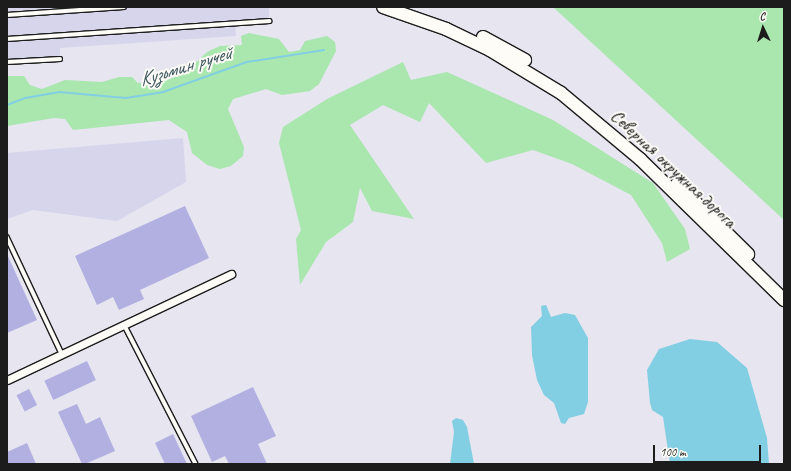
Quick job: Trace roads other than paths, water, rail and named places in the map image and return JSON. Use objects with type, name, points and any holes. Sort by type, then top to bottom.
[{"type":"main road","name":"Северная окружная дорога","points":[[383,7],[446,29],[530,72],[640,159],[784,300]]},
{"type":"main road","name":"Северная окружная дорога","points":[[410,7],[461,27],[544,72],[636,145],[784,289]]},
{"type":"street","points":[[7,380],[231,274]]},
{"type":"lane","points":[[7,15],[124,7]]},
{"type":"lane","points":[[7,39],[269,22]]},
{"type":"lane","points":[[7,62],[60,59]]},
{"type":"lane","points":[[7,237],[62,354]]},
{"type":"lane","points":[[124,324],[196,464]]},
{"type":"water","points":[[546,305],[551,317],[565,313],[575,315],[588,338],[588,402],[584,414],[569,418],[565,424],[561,423],[554,403],[544,395],[537,380],[532,355],[531,327],[542,316],[541,306]]},
{"type":"water","points":[[690,339],[717,342],[747,368],[767,438],[769,464],[670,464],[663,417],[652,410],[650,403],[647,370],[659,349]]},
{"type":"water","points":[[456,418],[463,420],[467,427],[474,464],[450,464],[454,432],[452,421]]},
{"type":"waterway","name":"Кузьмин ручей","points":[[7,105],[25,98],[59,92],[126,98],[163,92],[247,62],[324,50]]}]
